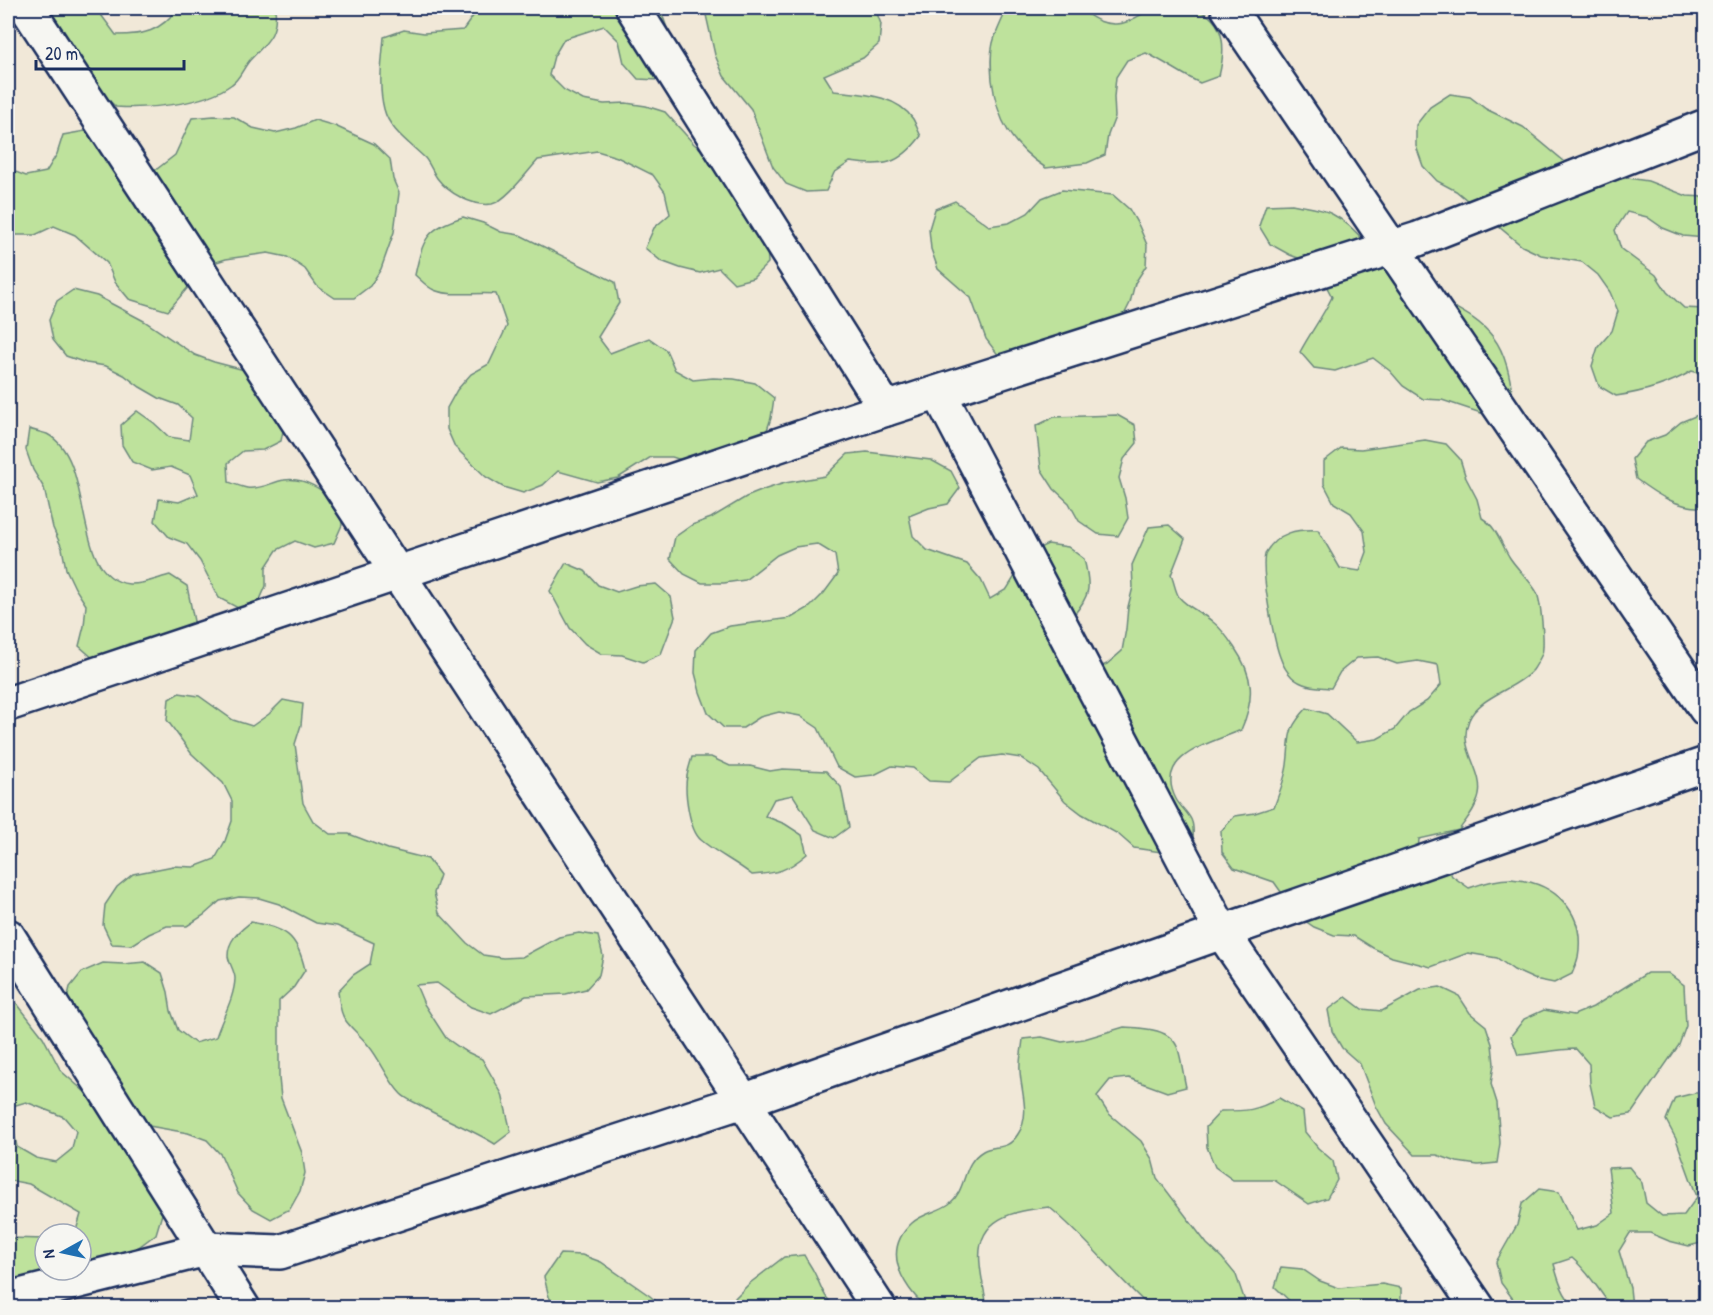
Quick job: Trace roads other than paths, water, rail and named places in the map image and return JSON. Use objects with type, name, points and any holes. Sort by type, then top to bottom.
[{"type":"street","points":[[27,8],[879,1308]]},
{"type":"street","points":[[633,8],[886,409]]},
{"type":"street","points":[[1228,8],[1706,709]]},
{"type":"street","points":[[8,704],[886,409],[1418,240],[1706,126]]},
{"type":"street","points":[[939,393],[1222,932],[1478,1308]]},
{"type":"street","points":[[8,1299],[206,1249],[280,1252],[743,1101],[1706,764]]},
{"type":"street","points":[[8,936],[243,1308]]}]
